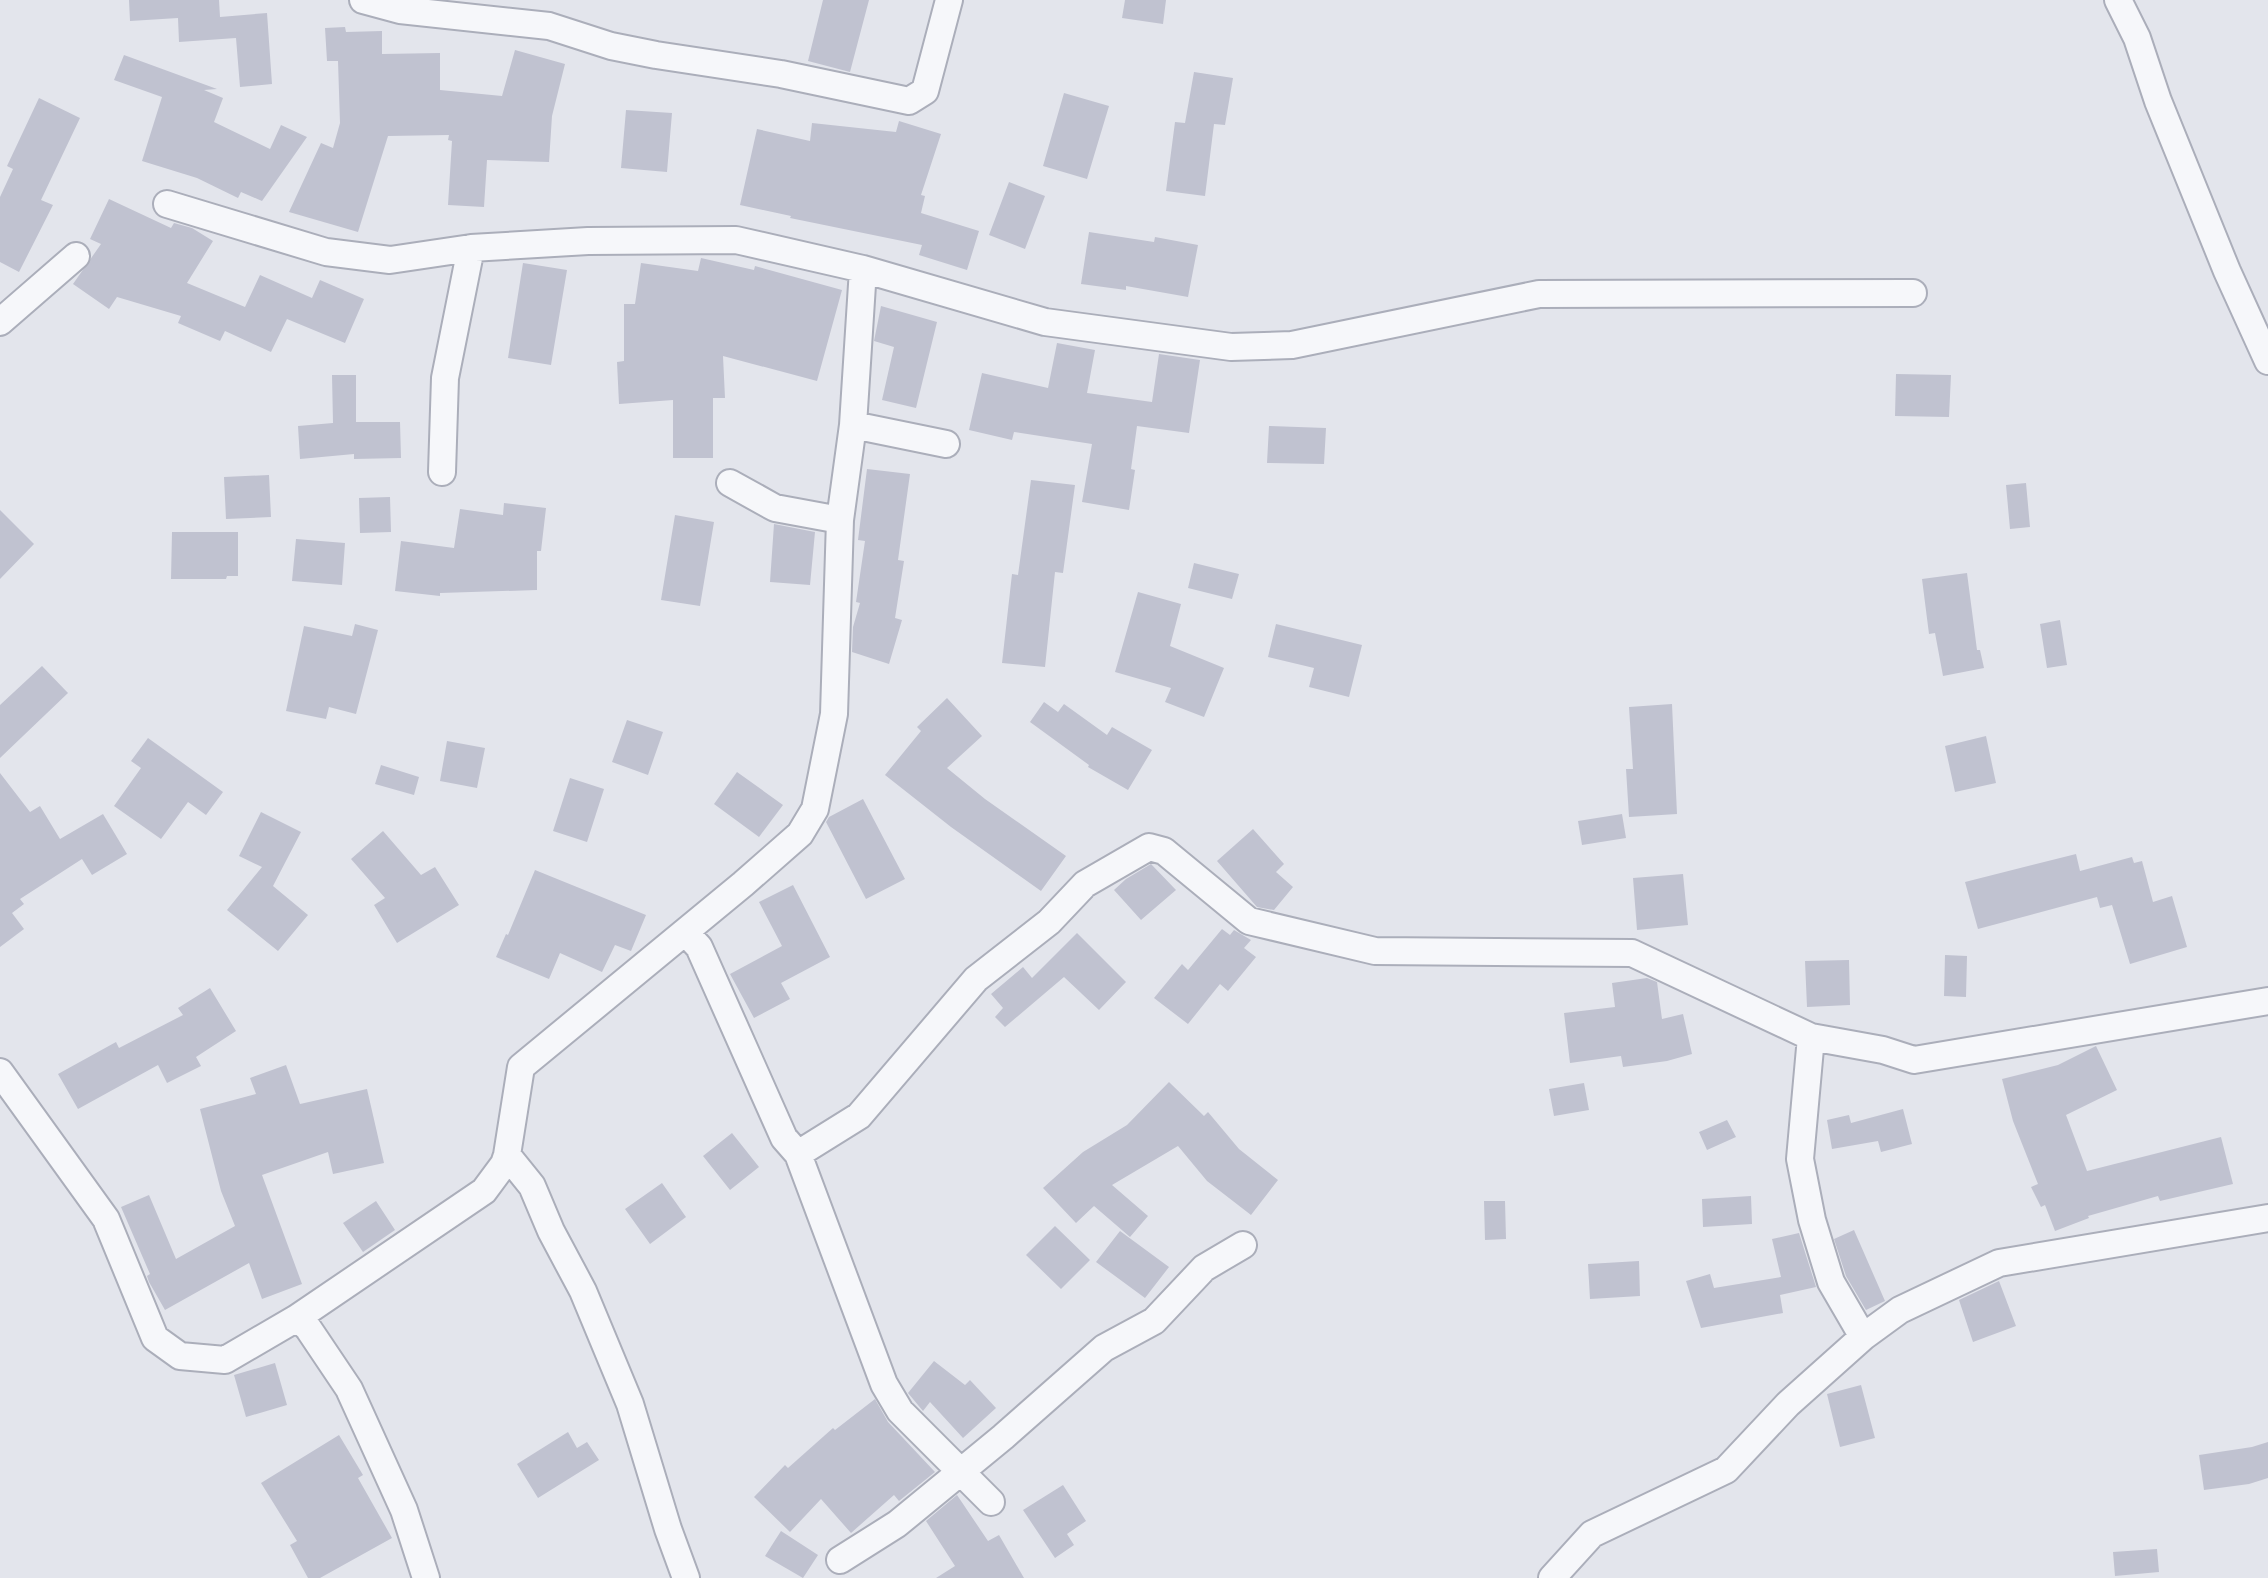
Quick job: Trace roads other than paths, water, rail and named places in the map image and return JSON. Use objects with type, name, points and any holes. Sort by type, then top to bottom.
[{"type":"street","points":[[363,0],[400,10],[549,26],[611,46],[781,74],[909,101],[925,91],[949,0]]},
{"type":"street","points":[[2118,0],[2137,38],[2158,101],[2227,271],[2268,361]]},
{"type":"street","points":[[167,204],[326,252],[390,260],[471,248],[588,241],[736,240],[863,269],[1045,322],[1231,347],[1292,345],[1539,294],[1913,293]]},
{"type":"street","points":[[442,472],[445,378],[471,248]]},
{"type":"street","points":[[0,322],[76,256]]},
{"type":"street","points":[[0,1072],[106,1219],[155,1338],[180,1356],[225,1360],[297,1318],[484,1191],[507,1155],[521,1067],[800,834],[815,809],[834,714],[840,520],[853,425],[863,269]]},
{"type":"street","points":[[853,425],[946,444]]},
{"type":"street","points":[[730,483],[775,508],[840,520]]},
{"type":"street","points":[[798,1154],[859,1116],[976,979],[1049,922],[1085,884],[1149,847],[1164,851],[1249,921],[1375,951],[1632,953],[1811,1037],[1883,1050],[1914,1060],[2268,1001]]},
{"type":"street","points":[[685,932],[699,947],[784,1138],[798,1154],[884,1384],[900,1411],[991,1502]]},
{"type":"street","points":[[1811,1037],[1800,1159],[1812,1220],[1831,1282],[1863,1337]]},
{"type":"street","points":[[507,1155],[532,1186],[551,1231],[583,1291],[630,1404],[686,1578]]},
{"type":"street","points":[[1552,1578],[1592,1534],[1726,1470],[1788,1404],[1863,1337],[1900,1310],[1999,1263],[2268,1218]]},
{"type":"street","points":[[840,1560],[897,1524],[1104,1348],[1154,1321],[1204,1268],[1243,1245]]},
{"type":"street","points":[[297,1318],[308,1328],[349,1389],[404,1510],[426,1578]]}]
